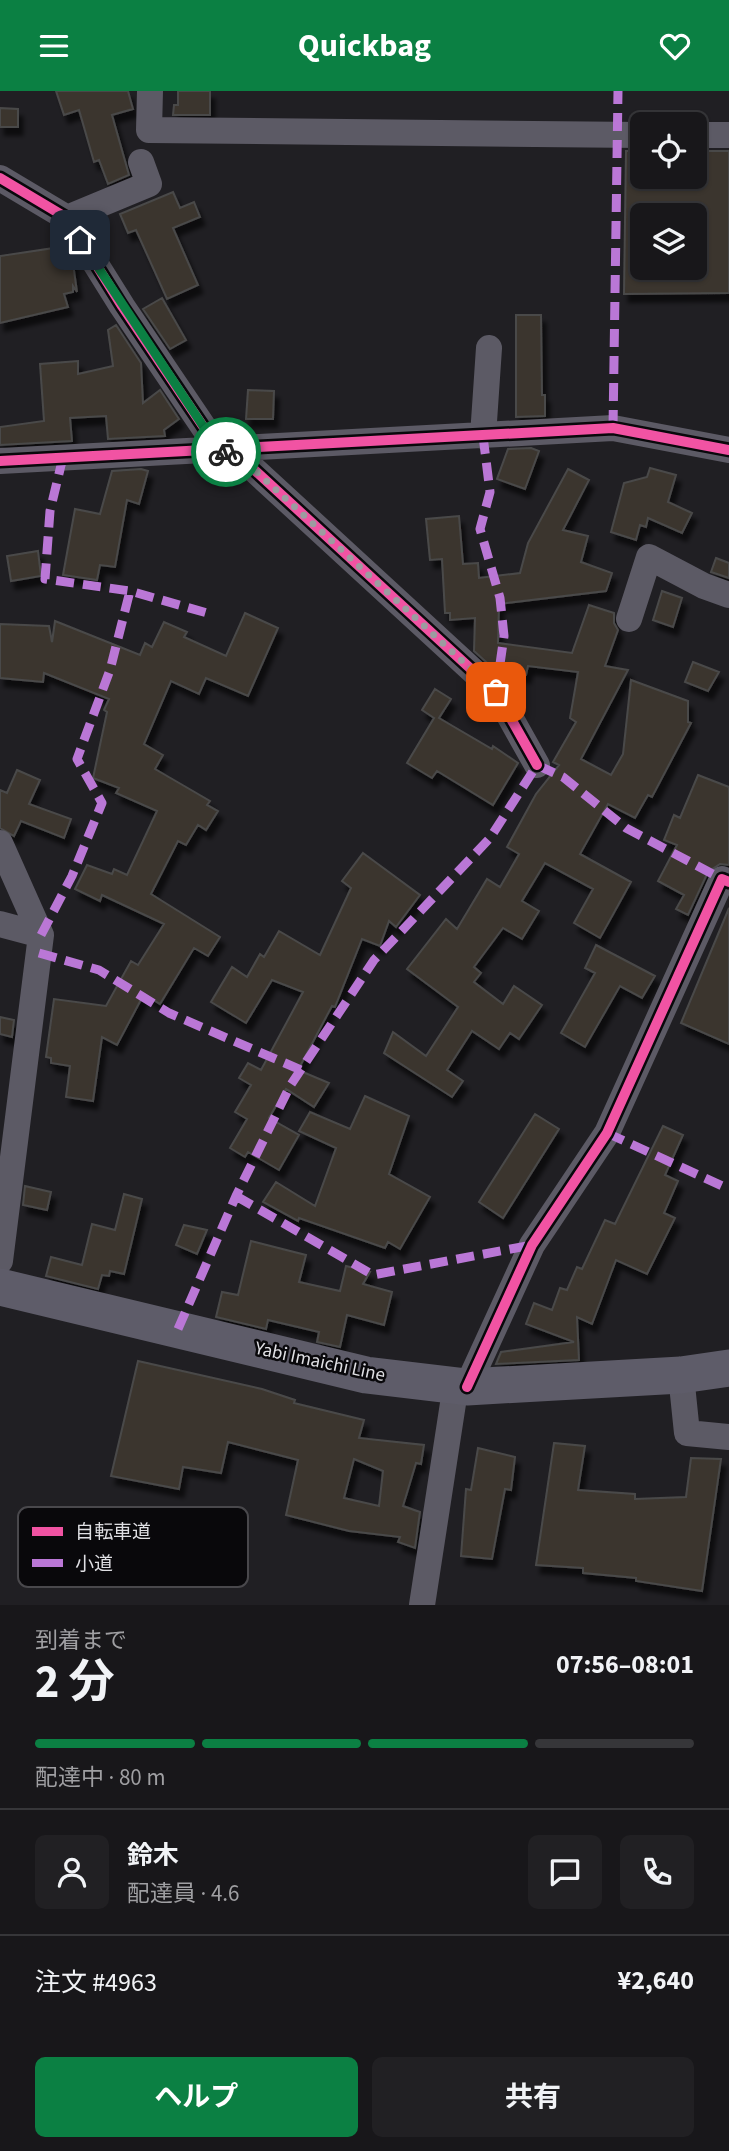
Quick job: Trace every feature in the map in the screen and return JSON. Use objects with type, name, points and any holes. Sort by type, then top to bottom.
[{"type":"main road","name":"Yabi Imaichi Line","points":[[0,1287],[366,1375],[461,1386],[681,1375],[729,1368]]},
{"type":"street","points":[[150,91],[149,130],[630,135]]},
{"type":"street","points":[[707,135],[729,135]]},
{"type":"street","points":[[67,218],[149,184],[141,162]]},
{"type":"street","points":[[0,178],[67,218],[122,306],[217,447],[248,464],[496,692],[537,765]]},
{"type":"street","points":[[483,436],[489,348]]},
{"type":"street","points":[[0,461],[217,447],[613,428],[729,450]]},
{"type":"street","points":[[629,619],[649,557],[704,586],[729,595]]},
{"type":"street","points":[[0,843],[41,935],[0,1261]]},
{"type":"street","points":[[422,1605],[461,1386],[532,1245],[607,1133],[722,879],[729,882]]},
{"type":"street","points":[[0,924],[41,935]]},
{"type":"street","points":[[681,1375],[687,1433],[729,1437]]},
{"type":"building","points":[[56,91],[128,91],[133,109],[112,115],[129,175],[108,184],[99,160],[94,162],[79,110],[64,115]]},
{"type":"building","points":[[178,91],[210,91],[210,115],[173,115],[174,105],[178,105]]},
{"type":"building","points":[[0,108],[18,109],[18,127],[0,127]]},
{"type":"building","points":[[626,151],[630,151],[630,189],[707,189],[707,151],[729,151],[729,293],[624,294]]},
{"type":"building","points":[[173,192],[180,208],[194,202],[200,217],[173,228],[198,285],[167,299],[136,230],[128,233],[120,214]]},
{"type":"building","points":[[54,248],[55,253],[69,251],[72,256],[77,292],[73,286],[73,292],[64,294],[68,307],[0,323],[0,256]]},
{"type":"building","points":[[162,298],[186,340],[170,349],[143,309]]},
{"type":"building","points":[[516,315],[541,315],[542,395],[545,395],[545,416],[516,417]]},
{"type":"building","points":[[116,325],[141,363],[143,403],[160,390],[179,419],[164,430],[165,436],[108,439],[106,416],[70,418],[72,441],[0,445],[0,427],[44,421],[40,364],[78,361],[78,374],[113,366],[108,330]]},
{"type":"building","points":[[248,390],[274,391],[273,419],[246,419]]},
{"type":"building","points":[[531,448],[539,451],[525,489],[497,479],[508,449]]},
{"type":"building","points":[[650,468],[676,475],[668,502],[692,513],[682,533],[648,518],[646,527],[640,525],[636,540],[611,532],[624,483],[647,477]]},
{"type":"building","points":[[568,469],[589,480],[563,530],[588,536],[581,562],[612,573],[606,591],[499,604],[498,643],[572,653],[589,605],[614,613],[614,623],[618,630],[605,666],[628,670],[581,759],[611,775],[623,754],[631,680],[688,701],[688,722],[691,723],[652,797],[648,795],[635,818],[608,804],[580,854],[631,882],[600,938],[574,923],[593,889],[545,863],[522,901],[539,911],[522,939],[503,928],[474,967],[481,973],[474,982],[503,1004],[514,986],[542,1005],[519,1039],[510,1033],[499,1049],[472,1031],[447,1070],[463,1081],[452,1097],[384,1053],[393,1032],[426,1056],[458,1007],[407,969],[446,919],[457,929],[487,879],[500,887],[519,854],[507,847],[536,794],[559,765],[553,762],[576,722],[570,718],[578,672],[528,666],[526,675],[496,671],[474,651],[475,618],[450,620],[450,613],[445,613],[442,559],[430,560],[426,519],[459,516],[463,564],[478,563],[479,578],[520,573],[528,543]]},
{"type":"building","points":[[112,471],[148,471],[139,504],[127,500],[115,567],[100,565],[97,580],[63,575],[75,509],[100,514]]},
{"type":"building","points":[[38,551],[41,576],[11,581],[7,556]]},
{"type":"building","points":[[716,558],[729,563],[729,578],[711,572]]},
{"type":"building","points":[[662,591],[682,598],[673,627],[653,620]]},
{"type":"building","points":[[245,613],[278,628],[248,696],[206,678],[199,694],[171,681],[144,744],[163,755],[155,769],[210,801],[207,805],[218,811],[206,830],[198,825],[186,845],[178,841],[151,894],[220,937],[208,956],[194,948],[160,1004],[144,994],[117,1045],[102,1037],[93,1101],[66,1097],[70,1066],[51,1063],[51,1058],[46,1057],[54,999],[106,1006],[131,961],[138,965],[164,924],[102,895],[100,901],[75,889],[87,865],[112,874],[114,869],[127,875],[157,811],[116,793],[119,788],[93,778],[107,712],[104,710],[109,699],[44,673],[43,682],[0,678],[0,624],[49,626],[52,642],[55,621],[140,655],[145,643],[152,647],[164,622],[187,632],[184,637],[226,656]]},
{"type":"building","points":[[693,662],[719,672],[708,691],[685,682]]},
{"type":"building","points":[[435,689],[451,699],[439,718],[492,749],[493,746],[518,763],[493,805],[437,771],[432,778],[407,763],[434,718],[422,710]]},
{"type":"building","points":[[17,770],[40,780],[29,804],[71,819],[64,838],[21,821],[14,836],[0,828],[0,790],[7,793]]},
{"type":"building","points":[[698,775],[729,787],[729,865],[720,864],[708,872],[688,915],[676,909],[684,895],[658,881],[677,845],[664,840],[674,815],[680,818]]},
{"type":"building","points":[[363,853],[420,895],[396,927],[389,921],[380,946],[362,939],[335,1007],[332,1006],[298,1070],[329,1083],[314,1107],[286,1089],[269,1118],[299,1135],[279,1170],[248,1152],[245,1157],[230,1148],[247,1119],[235,1112],[251,1085],[239,1078],[248,1063],[261,1070],[303,992],[272,980],[246,1023],[211,1002],[232,967],[247,977],[260,954],[264,957],[279,931],[320,955],[351,888],[342,881]]},
{"type":"building","points":[[729,908],[729,1044],[681,1023]]},
{"type":"building","points":[[596,945],[655,976],[642,998],[620,986],[585,1047],[561,1033],[595,973],[585,968]]},
{"type":"building","points":[[0,1017],[14,1020],[12,1037],[0,1034]]},
{"type":"building","points":[[365,1096],[409,1116],[389,1174],[430,1197],[400,1249],[388,1242],[385,1248],[299,1218],[298,1221],[263,1202],[276,1182],[315,1206],[336,1148],[299,1131],[310,1112],[350,1129]]},
{"type":"building","points":[[535,1114],[559,1129],[503,1218],[479,1202]]},
{"type":"building","points":[[663,1126],[683,1135],[665,1175],[678,1181],[664,1213],[675,1218],[647,1274],[616,1260],[592,1324],[577,1317],[579,1360],[496,1364],[501,1352],[574,1342],[526,1324],[534,1303],[552,1310],[560,1288],[567,1290],[577,1267],[582,1269],[605,1220],[615,1224]]},
{"type":"building","points":[[25,1186],[51,1192],[47,1210],[23,1205]]},
{"type":"building","points":[[124,1194],[142,1199],[124,1274],[110,1271],[109,1276],[102,1275],[98,1289],[46,1276],[51,1257],[82,1265],[92,1224],[115,1230]]},
{"type":"building","points":[[184,1225],[207,1230],[197,1254],[176,1245]]},
{"type":"building","points":[[251,1241],[306,1255],[299,1282],[340,1291],[346,1266],[370,1272],[363,1284],[392,1292],[384,1325],[347,1315],[340,1347],[317,1342],[319,1332],[268,1320],[266,1329],[216,1317],[222,1292],[238,1295]]},
{"type":"building","points":[[138,1361],[262,1389],[295,1400],[294,1403],[364,1420],[359,1438],[424,1445],[421,1464],[416,1463],[403,1506],[420,1512],[415,1548],[398,1542],[400,1537],[349,1531],[286,1515],[298,1460],[228,1442],[221,1473],[183,1467],[179,1489],[111,1476]],"holes":[[[354,1459],[383,1471],[379,1506],[344,1498]]]},
{"type":"building","points":[[554,1443],[585,1446],[578,1490],[635,1494],[635,1499],[686,1497],[691,1458],[721,1459],[702,1591],[636,1581],[636,1578],[583,1573],[583,1568],[536,1565]]},
{"type":"building","points":[[478,1448],[515,1457],[511,1490],[505,1489],[492,1559],[461,1556],[466,1489],[471,1490]]},
{"type":"marked path","points":[[613,428],[618,91]]},
{"type":"marked path","points":[[483,436],[490,492],[480,529],[500,598],[504,636],[496,692]]},
{"type":"marked path","points":[[63,457],[50,511],[45,579],[130,591],[214,615]]},
{"type":"marked path","points":[[41,935],[72,876],[102,803],[77,759],[110,670],[130,591]]},
{"type":"marked path","points":[[178,1329],[236,1196],[290,1086],[374,960],[490,838],[537,765],[563,777],[626,828],[722,879]]},
{"type":"marked path","points":[[39,953],[99,970],[169,1013],[301,1070]]},
{"type":"marked path","points":[[607,1133],[729,1189]]},
{"type":"marked path","points":[[236,1196],[373,1275],[532,1245]]},
{"type":"cycle path","points":[[0,178],[67,218],[122,306],[217,447],[248,464],[496,692],[537,765]]},
{"type":"cycle path","points":[[0,461],[613,428],[729,450]]},
{"type":"cycle path","points":[[467,1387],[532,1245],[607,1133],[722,879],[729,882]]},
{"type":"way so far","points":[[226,452],[248,464],[496,692]]},
{"type":"route","points":[[80,240],[217,447],[226,452]]}]
